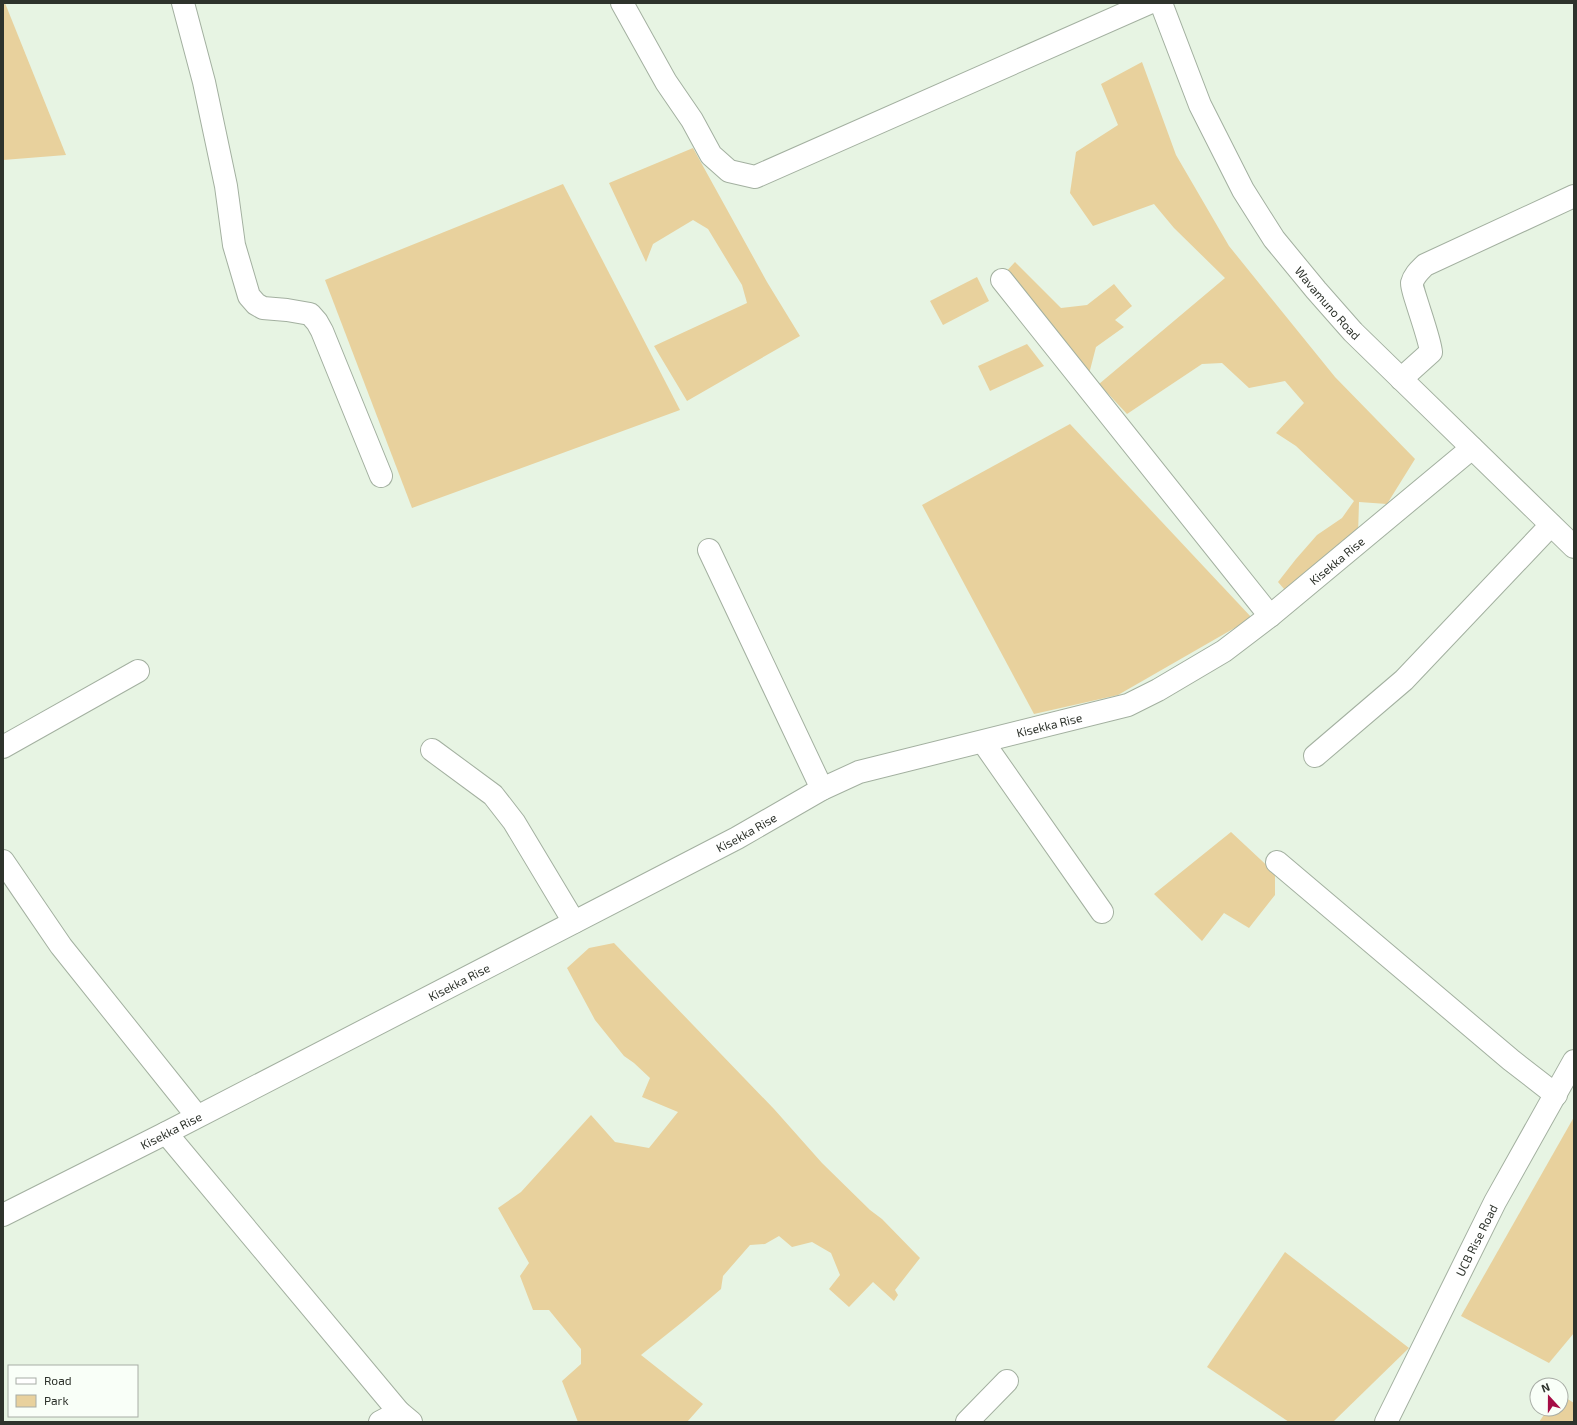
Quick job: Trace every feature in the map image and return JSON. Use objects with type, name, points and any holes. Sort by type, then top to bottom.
[{"type":"street","points":[[183,3],[204,82],[226,186],[234,245],[249,296],[256,304],[263,308],[310,314],[317,322],[381,476]]},
{"type":"street","points":[[622,3],[666,82],[692,120],[711,155],[729,171],[754,177],[1149,3]]},
{"type":"street","name":"Wavamuno Road","points":[[1161,3],[1200,105],[1243,190],[1274,238],[1316,290],[1353,332],[1574,546]]},
{"type":"street","points":[[1401,379],[1431,352],[1430,341],[1412,285],[1416,275],[1424,265],[1574,196]]},
{"type":"street","points":[[1002,280],[1270,616]]},
{"type":"street","name":"Kisekka Rise","points":[[3,1215],[166,1133],[737,838],[822,790],[859,772],[1128,705],[1158,690],[1224,652],[1270,616],[1472,448]]},
{"type":"street","points":[[1315,756],[1404,680],[1551,525]]},
{"type":"street","points":[[709,550],[822,790]]},
{"type":"street","points":[[3,747],[138,671]]},
{"type":"street","points":[[983,742],[1102,912]]},
{"type":"street","points":[[432,750],[493,795],[514,822],[574,922]]},
{"type":"street","points":[[3,861],[61,946],[197,1116]]},
{"type":"street","points":[[1277,862],[1511,1060],[1556,1095]]},
{"type":"street","name":"UCB Rise Road","points":[[1386,1422],[1495,1202],[1574,1061]]},
{"type":"street","points":[[166,1133],[405,1417],[380,1422]]},
{"type":"street","points":[[967,1422],[1006,1381]]},
{"type":"green space","points":[[3,3],[5,3],[66,155],[3,160]]},
{"type":"green space","points":[[1142,62],[1176,155],[1229,246],[1335,377],[1415,459],[1387,504],[1359,502],[1358,535],[1291,597],[1278,582],[1317,535],[1342,518],[1354,501],[1296,446],[1276,433],[1304,403],[1285,381],[1249,388],[1222,363],[1202,364],[1127,414],[1099,384],[1225,278],[1174,228],[1154,204],[1093,226],[1070,193],[1076,152],[1118,125],[1101,84]]},
{"type":"green space","points":[[693,148],[767,282],[800,336],[687,401],[654,346],[747,303],[742,285],[708,229],[693,220],[653,244],[646,262],[609,183]]},
{"type":"green space","points":[[563,184],[680,410],[412,508],[325,280]]},
{"type":"green space","points":[[1015,262],[1061,308],[1087,305],[1114,284],[1132,306],[1115,320],[1124,327],[1096,347],[1089,374],[1003,275]]},
{"type":"green space","points":[[977,277],[989,301],[943,325],[930,301]]},
{"type":"green space","points":[[1027,344],[1044,366],[990,391],[978,366]]},
{"type":"green space","points":[[1070,424],[1252,618],[1118,695],[1034,714],[922,505]]},
{"type":"green space","points":[[1231,832],[1275,873],[1275,895],[1249,928],[1224,913],[1202,941],[1154,894]]},
{"type":"green space","points":[[614,943],[774,1109],[822,1163],[870,1210],[882,1219],[920,1258],[895,1290],[898,1295],[894,1301],[873,1282],[849,1307],[829,1289],[840,1275],[831,1253],[812,1242],[792,1247],[779,1236],[765,1244],[750,1245],[723,1276],[721,1289],[641,1355],[703,1404],[687,1422],[578,1422],[562,1381],[581,1364],[581,1349],[549,1310],[533,1310],[520,1276],[529,1263],[498,1208],[521,1192],[591,1115],[615,1142],[649,1148],[678,1112],[642,1097],[650,1078],[624,1056],[595,1020],[567,968],[589,948]]},
{"type":"green space","points":[[1574,1117],[1574,1333],[1549,1363],[1461,1316]]},
{"type":"green space","points":[[1285,1252],[1409,1348],[1333,1422],[1289,1422],[1207,1367]]},
{"type":"green space","points":[[1569,1400],[1574,1403],[1574,1422],[1539,1422],[1542,1417],[1569,1417]]}]
